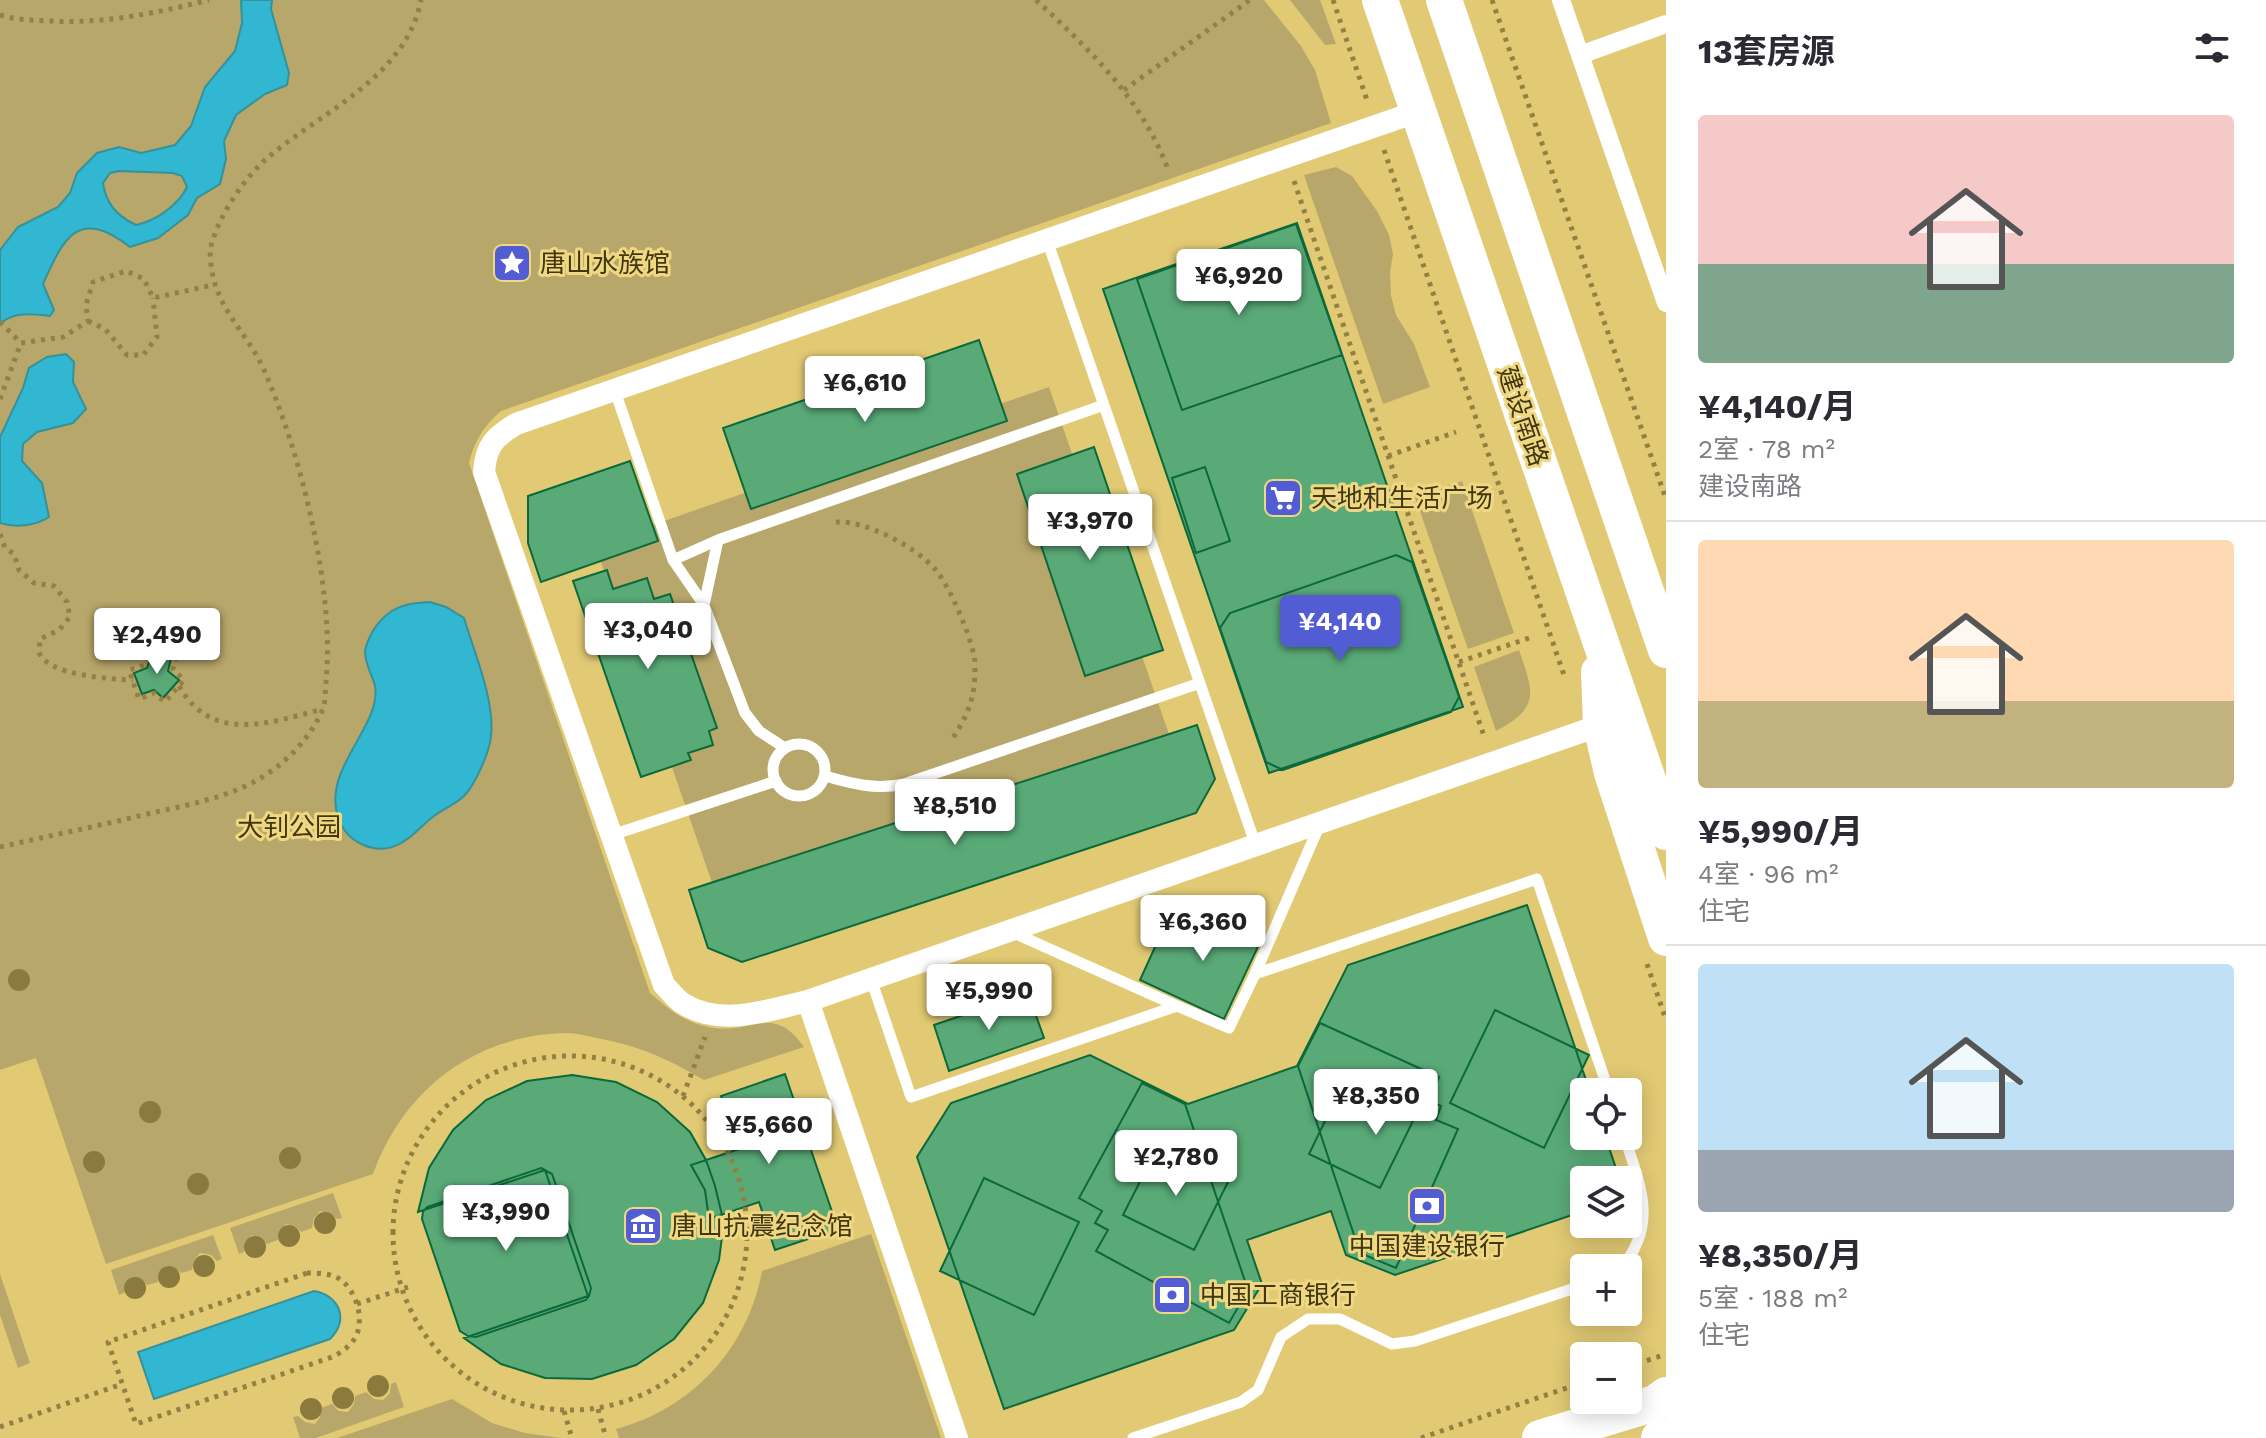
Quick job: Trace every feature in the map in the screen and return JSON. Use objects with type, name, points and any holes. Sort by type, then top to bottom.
[{"type":"main road","name":"建设南路","points":[[1380,0],[1666,832]]},
{"type":"main road","points":[[1444,0],[1666,650]]},
{"type":"main road","points":[[1598,634],[1601,725],[1656,948]]},
{"type":"main road","points":[[1540,1438],[1655,1403],[1666,1395]]},
{"type":"main road","points":[[1659,1438],[1666,1436]]},
{"type":"street","points":[[1561,0],[1666,303]]},
{"type":"street","points":[[1580,55],[1666,24]]},
{"type":"street","points":[[1419,111],[516,424],[497,435],[485,455],[484,472],[664,985],[682,1003],[713,1015],[736,1017],[808,1001],[1601,725]]},
{"type":"street","points":[[808,1001],[957,1438]]},
{"type":"lane","points":[[1047,240],[1256,846]]},
{"type":"lane","points":[[615,391],[673,560],[704,605],[745,713],[759,731],[785,748]]},
{"type":"lane","points":[[673,560],[718,540],[1104,405]]},
{"type":"lane","points":[[704,605],[718,540]]},
{"type":"lane","points":[[825,776],[862,787],[885,788],[904,784],[1200,683]]},
{"type":"lane","points":[[802,743],[818,751],[826,767],[825,776],[817,789],[802,796],[787,793],[776,781],[773,766],[785,748],[802,743]]},
{"type":"lane","points":[[612,835],[776,781]]},
{"type":"lane","points":[[1010,931],[1229,1028],[1321,822]]},
{"type":"lane","points":[[1255,974],[1537,879],[1604,1078]]},
{"type":"lane","points":[[871,979],[911,1097],[1177,1006]]},
{"type":"lane","points":[[1629,1150],[1643,1193],[1643,1227],[1632,1254]]},
{"type":"lane","points":[[1133,1438],[1241,1402],[1258,1390],[1281,1337],[1308,1319],[1340,1319],[1392,1344],[1415,1341],[1570,1290]]},
{"type":"path","points":[[0,15],[14,19],[79,23],[118,20],[209,0]]},
{"type":"path","points":[[0,847],[225,794],[267,775],[306,739],[324,709],[329,650],[323,583],[311,524],[293,453],[265,373],[253,348],[222,306],[213,285],[210,248],[231,202],[264,162],[376,77],[408,39],[421,0]]},
{"type":"path","points":[[1036,0],[1081,42],[1124,90],[1161,150],[1180,194]]},
{"type":"path","points":[[1124,90],[1250,0]]},
{"type":"path","points":[[1333,0],[1567,684]]},
{"type":"path","points":[[1492,0],[1666,499]]},
{"type":"path","points":[[1286,158],[1493,763]]},
{"type":"path","points":[[126,271],[144,279],[153,298],[157,337],[143,355],[127,355],[105,329],[88,321],[86,305],[93,282],[126,271]]},
{"type":"path","points":[[153,298],[213,285]]},
{"type":"path","points":[[21,343],[63,337],[88,321]]},
{"type":"path","points":[[0,322],[21,343]]},
{"type":"path","points":[[0,399],[21,343]]},
{"type":"path","points":[[1388,456],[1456,432]]},
{"type":"path","points":[[832,523],[845,522],[893,537],[936,569],[963,620],[976,662],[970,712],[951,741]]},
{"type":"path","points":[[0,534],[5,548],[14,554],[19,570],[34,583],[54,586],[67,602],[70,617],[59,630],[40,639],[39,651],[46,661],[88,677],[133,680]]},
{"type":"path","points":[[1459,662],[1529,638]]},
{"type":"path","points":[[150,647],[177,655],[173,669],[184,680],[165,702],[154,693],[139,699],[133,680],[129,670],[145,665],[150,647]]},
{"type":"path","points":[[179,686],[190,704],[210,719],[252,725],[324,709]]},
{"type":"path","points":[[1656,948],[1666,1020]]},
{"type":"path","points":[[683,1096],[713,1015]]},
{"type":"path","points":[[577,1055],[634,1067],[683,1096],[708,1119],[739,1173],[749,1235],[738,1296],[706,1349],[657,1389],[598,1409],[564,1411],[511,1402],[463,1376],[425,1337],[408,1287],[390,1233],[399,1176],[426,1126],[468,1086],[520,1062],[577,1055]]},
{"type":"path","points":[[307,1273],[323,1273],[338,1278],[350,1289],[357,1304],[360,1320],[357,1334],[348,1347],[335,1356],[136,1424],[108,1342],[307,1273]]},
{"type":"path","points":[[357,1304],[408,1287]]},
{"type":"path","points":[[1642,1362],[1666,1354]]},
{"type":"path","points":[[0,1427],[122,1384]]},
{"type":"path","points":[[1421,1438],[1570,1387]]},
{"type":"path","points":[[598,1409],[606,1438]]},
{"type":"path","points":[[564,1411],[572,1438]]},
{"type":"green space","name":"大钊公园","points":[[0,0],[1264,0],[1301,46],[1315,70],[1331,123],[501,411],[480,434],[469,463],[650,993],[687,1020],[715,1028],[773,1023],[793,1034],[804,1047],[704,1080],[639,1049],[578,1034],[533,1036],[502,1044],[473,1056],[447,1072],[423,1093],[403,1116],[373,1174],[106,1264],[36,1058],[0,1070]]},
{"type":"green space","points":[[1290,0],[1320,0],[1336,44],[1325,45]]},
{"type":"green space","points":[[1336,167],[1352,176],[1377,211],[1389,235],[1393,254],[1391,296],[1396,315],[1414,344],[1430,387],[1383,404],[1304,175]]},
{"type":"green space","points":[[1049,387],[1172,743],[718,900],[595,545]]},
{"type":"green space","points":[[1462,481],[1514,633],[1468,649],[1415,497]]},
{"type":"green space","points":[[1519,650],[1528,678],[1530,698],[1520,715],[1496,731],[1474,667]]},
{"type":"green space","points":[[333,1193],[342,1218],[337,1219],[320,1211],[314,1218],[312,1228],[301,1232],[295,1226],[286,1224],[279,1231],[278,1240],[267,1244],[252,1235],[245,1242],[244,1252],[239,1254],[230,1228]]},
{"type":"green space","points":[[871,1234],[941,1438],[619,1438],[616,1429],[644,1420],[669,1407],[692,1391],[730,1350],[755,1299],[762,1271]]},
{"type":"green space","points":[[213,1235],[222,1259],[217,1261],[211,1255],[200,1253],[194,1260],[192,1270],[181,1273],[166,1266],[159,1273],[158,1282],[147,1285],[132,1277],[124,1293],[119,1295],[111,1270]]},
{"type":"green space","points":[[0,1274],[30,1363],[18,1368],[0,1315]]},
{"type":"green space","points":[[396,1382],[404,1407],[316,1438],[300,1438],[293,1417],[298,1416],[305,1422],[315,1424],[321,1408],[332,1404],[339,1411],[348,1412],[355,1396],[366,1392],[374,1399],[383,1400],[390,1393],[391,1384]]},
{"type":"green space","points":[[452,1399],[492,1423],[525,1433],[561,1438],[337,1438]]},
{"type":"water","points":[[241,0],[272,0],[271,9],[289,73],[287,85],[265,94],[236,115],[224,141],[226,159],[220,184],[197,198],[188,215],[158,238],[130,247],[97,229],[75,233],[58,253],[43,284],[54,310],[50,316],[17,315],[0,324],[0,250],[18,227],[58,207],[70,193],[77,173],[97,153],[119,147],[141,153],[175,145],[191,126],[205,87],[235,51],[242,23]],"holes":[[[119,171],[182,176],[187,187],[183,194],[165,212],[136,225],[123,218],[114,208],[103,183],[110,173]]]},
{"type":"water","points":[[66,354],[74,362],[73,382],[86,409],[73,423],[37,432],[23,444],[22,461],[42,483],[49,517],[25,525],[0,523],[0,437],[29,368],[47,357]]},
{"type":"water","points":[[430,602],[464,618],[487,692],[490,742],[477,776],[464,796],[401,843],[373,848],[348,834],[338,817],[335,799],[338,781],[375,701],[375,686],[365,651],[374,629],[392,611],[405,605]]},
{"type":"water","points":[[314,1291],[330,1298],[339,1309],[339,1324],[330,1339],[154,1399],[138,1352]]},
{"type":"building","name":"天地和生活广场","points":[[1297,223],[1463,707],[1269,773],[1103,289]]},
{"type":"building","points":[[1296,224],[1342,355],[1182,410],[1137,279]]},
{"type":"building","points":[[979,340],[1007,421],[751,509],[723,428]]},
{"type":"building","points":[[1094,447],[1163,650],[1085,676],[1017,474]]},
{"type":"building","points":[[630,461],[658,541],[541,582],[528,543],[528,496]]},
{"type":"building","points":[[1205,467],[1230,541],[1196,553],[1172,478]]},
{"type":"building","points":[[1396,555],[1412,562],[1459,697],[1451,712],[1283,770],[1266,762],[1220,628],[1230,613]]},
{"type":"building","points":[[607,570],[613,589],[647,578],[654,599],[670,594],[717,728],[709,731],[713,745],[688,753],[691,760],[641,777],[573,581]]},
{"type":"building","points":[[152,653],[171,658],[168,671],[179,680],[163,698],[154,690],[142,694],[134,673],[147,668]]},
{"type":"building","points":[[1197,725],[1215,779],[1196,813],[742,962],[708,948],[689,890]]},
{"type":"building","points":[[1527,905],[1585,1078],[1570,1078],[1570,1150],[1610,1150],[1615,1166],[1570,1166],[1570,1216],[1395,1275],[1346,1255],[1331,1211],[1247,1240],[1262,1284],[1234,1330],[1004,1409],[917,1157],[951,1103],[1090,1055],[1188,1104],[1297,1066],[1348,965]]},
{"type":"building","points":[[1218,915],[1263,936],[1224,1019],[1140,980],[1160,936]]},
{"type":"building","points":[[1028,993],[1044,1038],[949,1071],[934,1025]]},
{"type":"building","points":[[1495,1010],[1589,1055],[1578,1078],[1570,1078],[1570,1094],[1544,1148],[1450,1103]]},
{"type":"building","points":[[1320,1023],[1439,1077],[1429,1101],[1441,1106],[1436,1120],[1458,1129],[1396,1268],[1360,1253],[1298,1066]]},
{"type":"building","points":[[785,1074],[838,1229],[775,1250],[759,1202],[709,1219],[705,1190],[691,1165],[739,1149],[721,1096]]},
{"type":"building","name":"唐山抗震纪念馆","points":[[572,1075],[616,1082],[657,1102],[690,1132],[706,1160],[722,1215],[719,1260],[703,1303],[674,1339],[636,1365],[592,1379],[545,1378],[501,1364],[464,1338],[588,1296],[545,1170],[418,1212],[429,1168],[453,1130],[486,1100],[527,1081]]},
{"type":"building","points":[[1142,1083],[1185,1104],[1248,1290],[1229,1323],[1096,1251],[1108,1230],[1095,1223],[1102,1211],[1079,1198]]},
{"type":"building","points":[[1343,1084],[1414,1119],[1380,1188],[1309,1154]]},
{"type":"building","points":[[1158,1146],[1229,1180],[1194,1250],[1123,1215]]},
{"type":"building","points":[[541,1168],[552,1174],[591,1288],[589,1296],[586,1300],[476,1337],[468,1336],[460,1331],[422,1219],[423,1212],[427,1207]]},
{"type":"building","points":[[984,1178],[1079,1222],[1034,1315],[940,1271]]},
{"type":"place","name":"唐山水族馆","points":[[512,263]]},
{"type":"place","name":"天地和生活广场","points":[[1283,498]]},
{"type":"place","name":"中国建设银行","points":[[1427,1206]]},
{"type":"place","name":"唐山抗震纪念馆","points":[[643,1226]]},
{"type":"place","name":"中国工商银行","points":[[1172,1295]]}]
